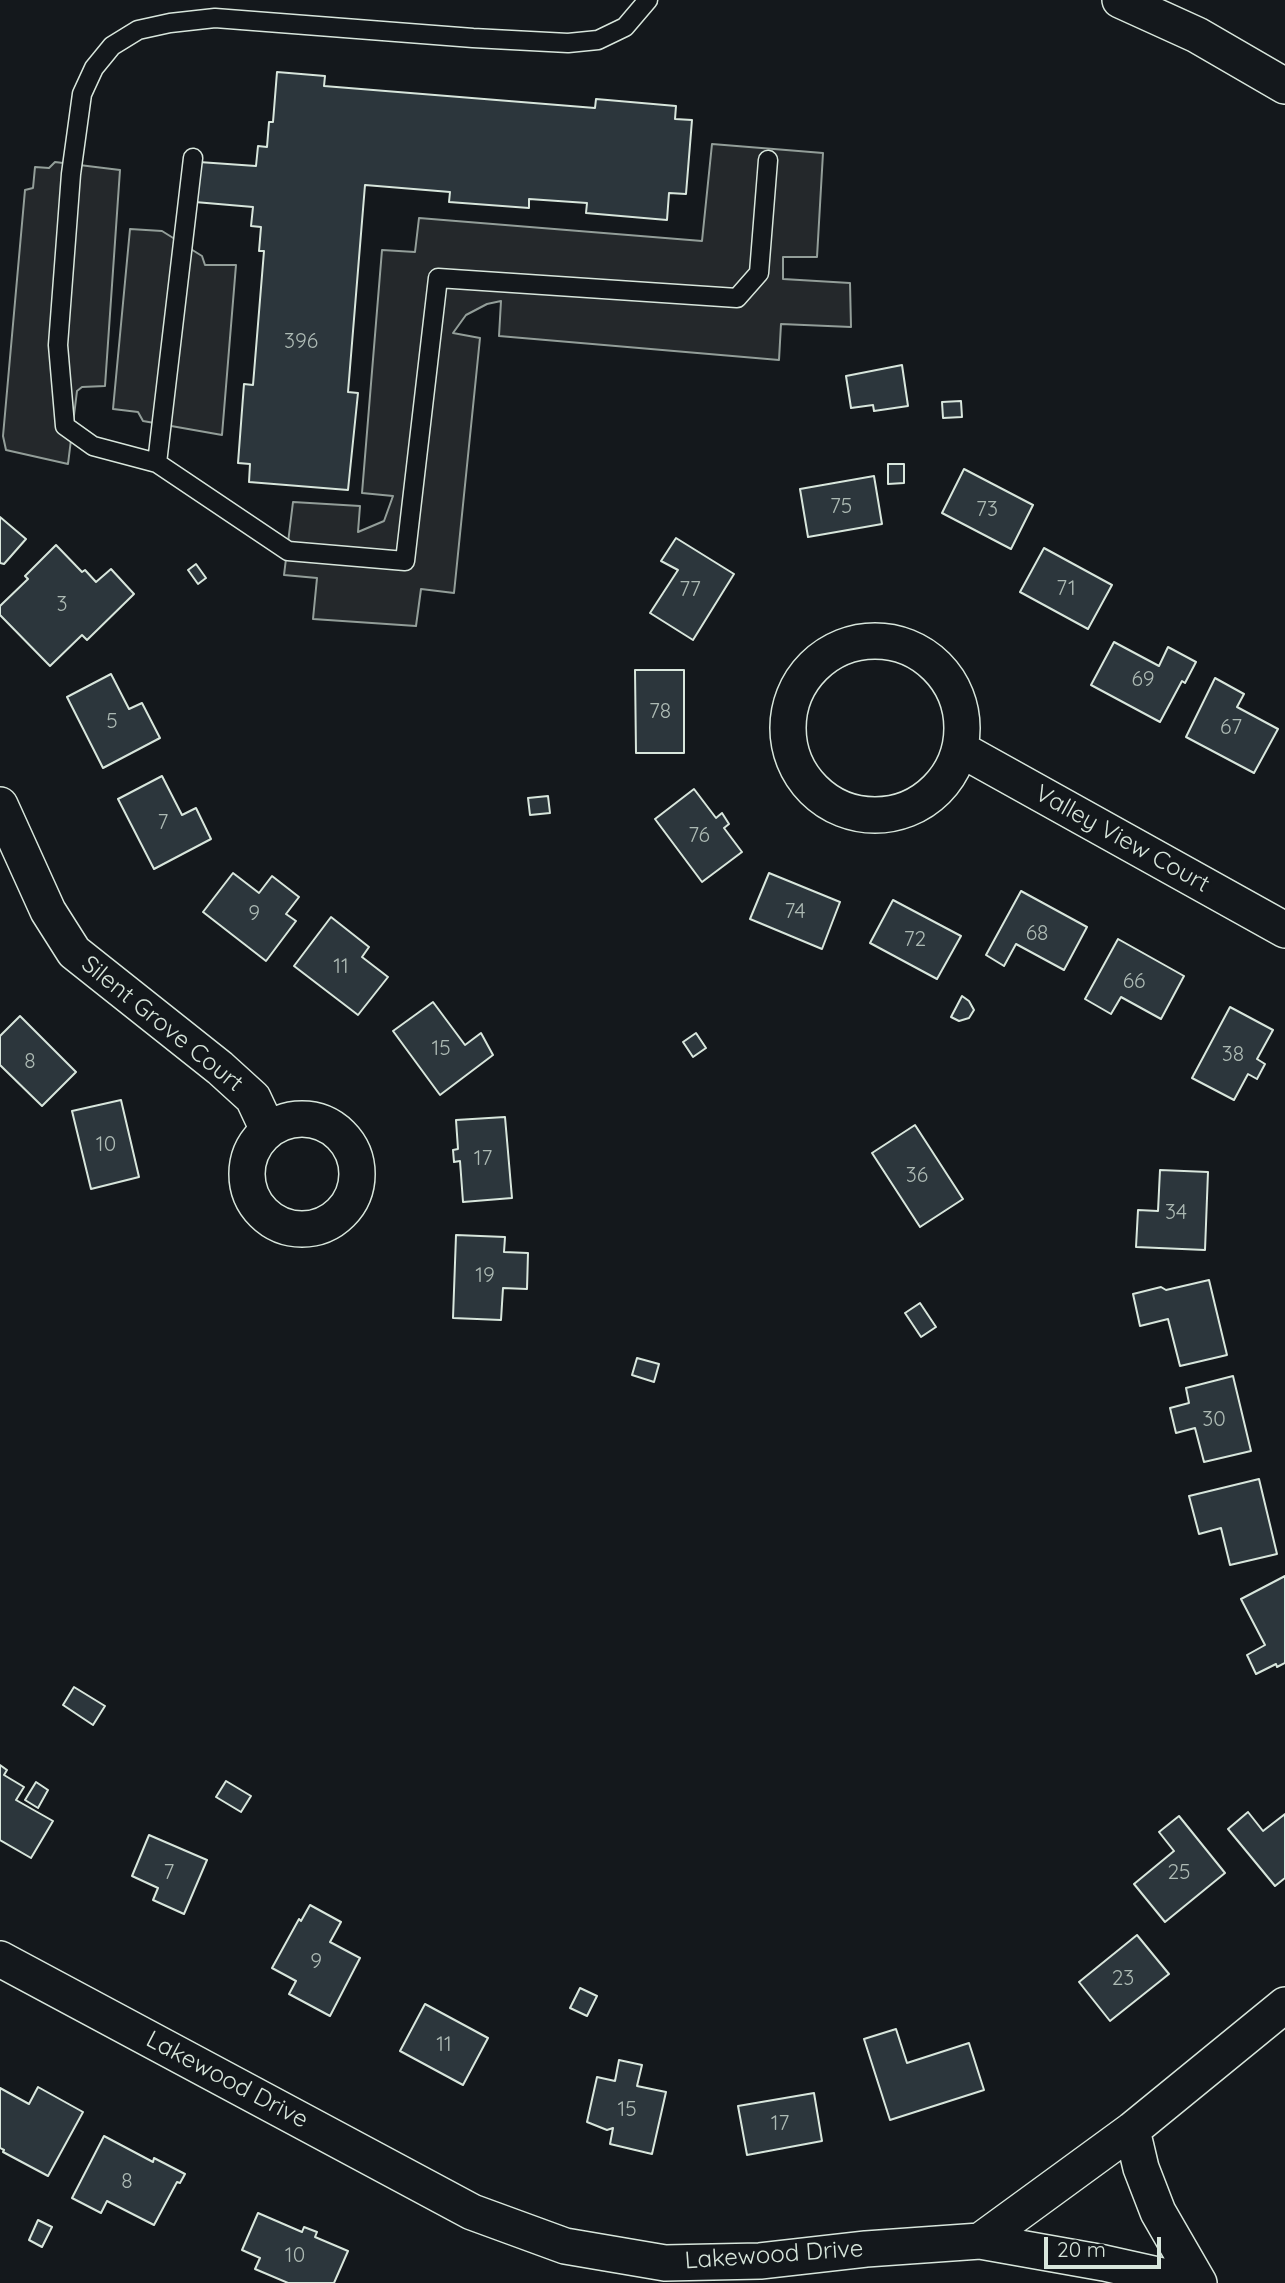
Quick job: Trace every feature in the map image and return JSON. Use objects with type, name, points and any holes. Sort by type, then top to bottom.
[{"type":"street","points":[[1120,0],[1197,35],[1285,86]]},
{"type":"street","points":[[869,640],[903,644],[933,662],[955,689],[964,722],[960,749],[959,757],[942,787],[914,808],[881,817],[846,813],[817,796],[796,768],[787,735],[791,700],[809,670],[836,649],[869,640]]},
{"type":"street","name":"Valley View Court","points":[[960,749],[1285,930]]},
{"type":"street","name":"Silent Grove Court","points":[[0,805],[48,911],[74,952],[220,1068],[253,1098],[268,1130]]},
{"type":"street","name":"Lakewood Drive","points":[[0,1959],[472,2212],[565,2246],[666,2263],[760,2261],[866,2249],[980,2241],[1197,2283]]},
{"type":"street","points":[[980,2241],[1132,2130],[1285,2005]]},
{"type":"street","points":[[1132,2130],[1141,2168],[1158,2212],[1197,2283]]},
{"type":"lane","points":[[648,0],[625,27],[598,40],[568,43],[215,18],[138,30],[112,46],[94,68],[82,94],[71,174],[58,345],[65,426],[93,446],[157,463],[288,551],[405,561],[438,278],[737,298],[759,273],[768,160]]},
{"type":"lane","points":[[157,463],[194,158]]},
{"type":"shaded area","points":[[712,144],[823,153],[817,257],[783,257],[783,279],[850,283],[851,327],[781,324],[779,360],[499,336],[501,301],[487,304],[466,315],[453,333],[480,338],[454,593],[421,589],[416,626],[313,619],[317,578],[284,575],[293,502],[360,506],[358,532],[384,521],[393,496],[362,493],[382,250],[415,252],[419,218],[702,241]]},
{"type":"shaded area","points":[[55,162],[120,170],[105,386],[82,387],[77,391],[68,464],[6,450],[3,436],[25,190],[33,188],[35,167],[49,168]]},
{"type":"shaded area","points":[[130,229],[162,231],[202,256],[205,265],[236,265],[222,435],[143,421],[138,412],[113,409]]},
{"type":"building","points":[[277,72],[325,76],[324,86],[595,108],[596,99],[676,106],[675,119],[692,120],[686,194],[669,193],[667,220],[586,213],[587,203],[529,199],[529,208],[449,202],[450,192],[365,185],[348,392],[358,393],[348,490],[249,482],[250,464],[238,463],[244,384],[253,385],[264,251],[259,251],[261,227],[251,226],[253,207],[195,202],[199,162],[256,166],[258,146],[267,147],[269,122],[273,122]]},
{"type":"building","points":[[902,365],[908,406],[874,411],[873,405],[851,408],[846,376]]},
{"type":"building","points":[[961,401],[962,417],[943,418],[942,402]]},
{"type":"building","points":[[888,464],[904,464],[904,483],[888,484]]},
{"type":"building","points":[[964,469],[1033,505],[1011,549],[942,513]]},
{"type":"building","points":[[874,476],[882,524],[808,537],[800,489]]},
{"type":"building","points":[[0,517],[26,539],[4,564],[0,563]]},
{"type":"building","points":[[676,538],[734,574],[693,640],[650,613],[678,570],[661,561]]},
{"type":"building","points":[[56,545],[82,572],[85,570],[96,582],[111,569],[134,594],[87,640],[82,635],[50,666],[0,615],[0,606],[28,579],[25,576]]},
{"type":"building","points":[[1044,548],[1112,585],[1088,629],[1020,592]]},
{"type":"building","points":[[196,564],[206,578],[198,584],[188,570]]},
{"type":"building","points":[[1114,642],[1159,666],[1168,647],[1196,662],[1185,683],[1182,681],[1160,722],[1091,685]]},
{"type":"building","points":[[635,670],[684,670],[684,753],[636,753]]},
{"type":"building","points":[[111,674],[129,709],[142,703],[160,738],[103,768],[67,697]]},
{"type":"building","points":[[1215,678],[1244,694],[1237,707],[1278,729],[1254,773],[1186,737]]},
{"type":"building","points":[[162,776],[182,815],[196,808],[211,839],[154,869],[118,799]]},
{"type":"building","points":[[694,789],[716,818],[722,813],[729,824],[724,828],[742,852],[702,882],[655,819]]},
{"type":"building","points":[[548,796],[550,813],[530,815],[528,798]]},
{"type":"building","points":[[233,873],[259,893],[272,876],[299,897],[286,914],[296,921],[266,961],[203,912]]},
{"type":"building","points":[[769,873],[840,902],[822,949],[750,919]]},
{"type":"building","points":[[1021,891],[1087,927],[1064,970],[1016,944],[1004,966],[986,955]]},
{"type":"building","points":[[893,900],[961,936],[937,979],[870,943]]},
{"type":"building","points":[[331,917],[369,947],[362,957],[388,977],[358,1015],[294,966]]},
{"type":"building","points":[[1118,939],[1184,976],[1161,1019],[1121,997],[1111,1014],[1085,999]]},
{"type":"building","points":[[962,996],[974,1010],[969,1018],[959,1021],[951,1017]]},
{"type":"building","points":[[433,1002],[465,1045],[481,1033],[493,1055],[440,1095],[393,1031]]},
{"type":"building","points":[[1230,1007],[1273,1030],[1257,1059],[1265,1064],[1257,1079],[1248,1074],[1234,1100],[1192,1078]]},
{"type":"building","points":[[20,1016],[76,1072],[42,1106],[0,1065],[0,1036]]},
{"type":"building","points":[[696,1033],[706,1048],[693,1057],[683,1042]]},
{"type":"building","points":[[121,1100],[139,1177],[91,1189],[72,1111]]},
{"type":"building","points":[[505,1117],[512,1198],[463,1202],[460,1161],[454,1162],[453,1150],[458,1149],[456,1120]]},
{"type":"building","points":[[915,1125],[963,1199],[920,1227],[872,1153]]},
{"type":"building","points":[[1160,1170],[1208,1172],[1205,1250],[1136,1247],[1138,1210],[1158,1211]]},
{"type":"building","points":[[456,1235],[505,1237],[504,1252],[528,1253],[527,1289],[503,1288],[501,1320],[453,1318]]},
{"type":"building","points":[[1209,1280],[1227,1355],[1180,1366],[1168,1319],[1140,1326],[1133,1294]]},
{"type":"building","points":[[920,1303],[936,1327],[921,1337],[905,1313]]},
{"type":"building","points":[[637,1358],[659,1364],[654,1382],[632,1375]]},
{"type":"building","points":[[1233,1376],[1251,1451],[1204,1462],[1195,1428],[1176,1433],[1170,1408],[1189,1403],[1186,1388]]},
{"type":"building","points":[[1259,1479],[1277,1554],[1230,1565],[1221,1528],[1199,1534],[1189,1496]]},
{"type":"building","points":[[1285,1576],[1285,1663],[1277,1667],[1276,1664],[1256,1674],[1247,1655],[1265,1645],[1241,1599]]},
{"type":"building","points":[[74,1687],[105,1706],[93,1725],[63,1705]]},
{"type":"building","points":[[0,1765],[7,1770],[4,1775],[24,1787],[16,1800],[53,1821],[31,1858],[0,1840]]},
{"type":"building","points":[[226,1781],[251,1796],[241,1812],[216,1797]]},
{"type":"building","points":[[36,1782],[48,1790],[38,1808],[25,1800]]},
{"type":"building","points":[[1248,1812],[1263,1831],[1285,1814],[1285,1878],[1275,1886],[1228,1829]]},
{"type":"building","points":[[1179,1816],[1225,1873],[1165,1922],[1134,1884],[1174,1851],[1159,1832]]},
{"type":"building","points":[[149,1835],[207,1860],[184,1914],[153,1900],[158,1888],[132,1876]]},
{"type":"building","points":[[310,1905],[341,1922],[330,1942],[360,1958],[330,2016],[289,1994],[296,1981],[272,1968],[299,1919],[301,1921]]},
{"type":"building","points":[[1137,1935],[1169,1974],[1110,2021],[1079,1982]]},
{"type":"building","points":[[580,1988],[597,1996],[587,2016],[570,2008]]},
{"type":"building","points":[[425,2004],[488,2038],[463,2085],[400,2051]]},
{"type":"building","points":[[896,2029],[907,2063],[969,2043],[984,2090],[890,2120],[864,2039]]},
{"type":"building","points":[[619,2060],[642,2065],[637,2086],[666,2092],[652,2154],[610,2144],[613,2128],[607,2130],[587,2122],[597,2077],[615,2081]]},
{"type":"building","points":[[38,2087],[83,2112],[48,2176],[0,2148],[0,2088],[29,2104]]},
{"type":"building","points":[[814,2093],[822,2141],[747,2155],[738,2106]]},
{"type":"building","points":[[104,2136],[153,2162],[154,2158],[185,2174],[180,2183],[177,2182],[154,2225],[107,2201],[101,2213],[72,2198]]},
{"type":"building","points":[[258,2213],[302,2232],[304,2227],[317,2232],[315,2237],[348,2251],[334,2283],[288,2283],[255,2269],[260,2258],[242,2250]]},
{"type":"building","points":[[38,2220],[52,2227],[42,2247],[29,2240]]}]
